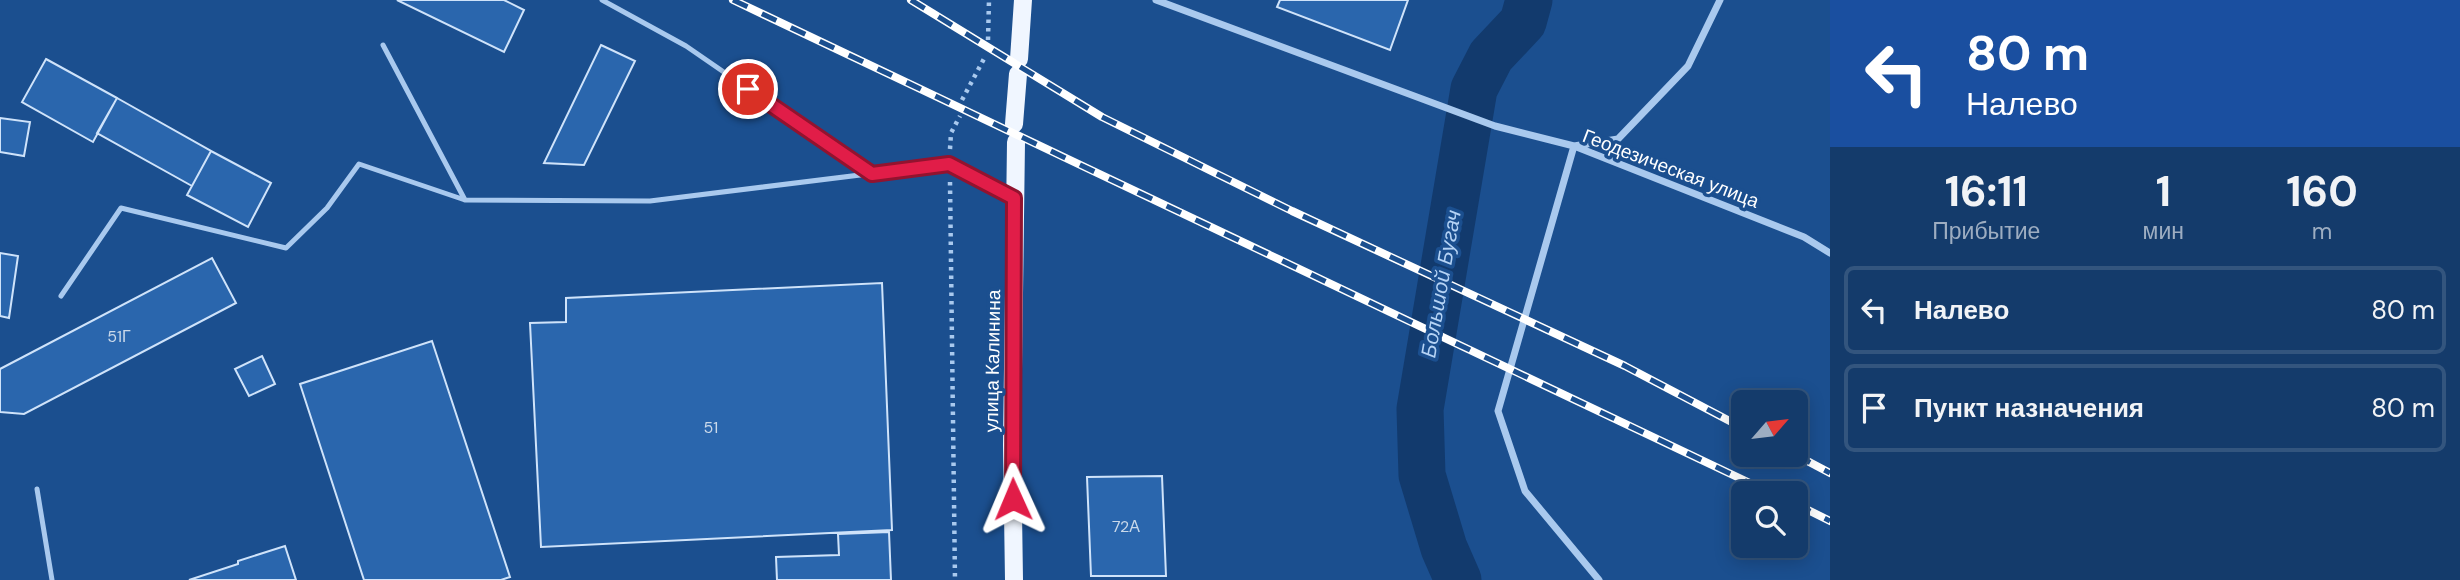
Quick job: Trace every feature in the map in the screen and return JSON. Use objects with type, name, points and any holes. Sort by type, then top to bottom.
[{"type":"main road","name":"улица Калинина","points":[[1014,580],[1012,445],[1015,133],[1023,0]]},
{"type":"street","name":"Геодезическая улица","points":[[1156,0],[1495,126],[1574,146],[1804,237],[1830,253]]},
{"type":"street","points":[[1599,580],[1525,491],[1498,411],[1574,146],[1618,139],[1688,66],[1720,0]]},
{"type":"lane","points":[[602,0],[686,46],[872,174]]},
{"type":"lane","points":[[383,45],[465,200]]},
{"type":"lane","points":[[61,296],[121,208],[285,248],[327,208],[359,164],[465,200],[650,201],[949,164],[1014,198]]},
{"type":"lane","points":[[37,489],[52,580]]},
{"type":"path","points":[[988,40],[989,0]]},
{"type":"path","points":[[962,100],[986,55]]},
{"type":"path","points":[[955,580],[949,164],[951,133],[960,116]]},
{"type":"building","points":[[397,0],[504,0],[524,10],[504,52]]},
{"type":"building","points":[[1280,0],[1408,0],[1390,50],[1277,7]]},
{"type":"building","points":[[601,45],[635,61],[584,165],[544,163]]},
{"type":"building","points":[[46,59],[117,98],[93,142],[22,102]]},
{"type":"building","points":[[117,98],[211,151],[192,186],[97,133]]},
{"type":"building","points":[[0,118],[30,122],[24,156],[0,152]]},
{"type":"building","points":[[211,151],[271,183],[248,227],[187,195]]},
{"type":"building","points":[[0,253],[18,256],[9,318],[0,316]]},
{"type":"building","points":[[212,258],[236,303],[24,414],[0,412],[0,369]]},
{"type":"building","points":[[882,283],[892,530],[541,547],[530,323],[566,322],[566,298]]},
{"type":"building","points":[[432,341],[510,577],[501,580],[364,580],[300,384]]},
{"type":"building","points":[[262,356],[275,384],[249,396],[235,369]]},
{"type":"building","points":[[1162,476],[1166,576],[1091,576],[1087,477]]},
{"type":"building","points":[[889,532],[891,580],[777,580],[776,557],[839,555],[838,534]]},
{"type":"building","points":[[285,546],[296,580],[189,580],[238,564],[238,561]]},
{"type":"waterway","name":"Большой Бугач","points":[[1458,580],[1444,548],[1422,475],[1420,409],[1474,89],[1491,56],[1523,22],[1529,0]]},
{"type":"railway","points":[[733,0],[1746,481]]},
{"type":"railway","points":[[911,0],[1102,117],[1292,211],[1625,366],[1731,422]]},
{"type":"railway","points":[[1808,461],[1830,473]]},
{"type":"railway","points":[[1808,510],[1830,521]]},
{"type":"route","points":[[748,89],[872,174],[949,164],[1014,198],[1013,499]]}]
